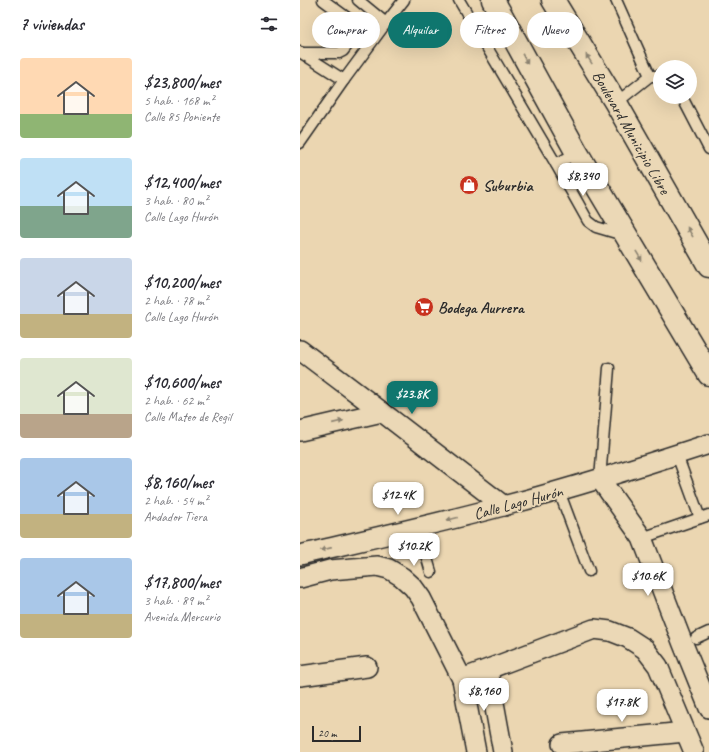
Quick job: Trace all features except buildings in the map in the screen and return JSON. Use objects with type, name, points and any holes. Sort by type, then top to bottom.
[{"type":"main road","points":[[493,0],[577,153],[709,374]]},
{"type":"main road","name":"Boulevard Municipio Libre","points":[[553,0],[616,102],[709,266]]},
{"type":"street","points":[[300,350],[504,506]]},
{"type":"street","points":[[300,431],[382,412]]},
{"type":"street","name":"Calle Lago Hurón","points":[[300,555],[504,506],[600,479],[709,444]]},
{"type":"street","points":[[600,479],[642,538],[709,708]]},
{"type":"street","points":[[300,578],[330,570],[377,566],[390,569],[413,587],[421,598],[462,679],[476,752]]},
{"type":"street","points":[[462,679],[594,629],[610,631],[628,638],[645,649],[658,666],[694,752]]},
{"type":"street","points":[[300,676],[367,667]]},
{"type":"street","points":[[488,670],[503,752]]},
{"type":"street","points":[[562,744],[686,732]]},
{"type":"lane","points":[[301,52],[343,51],[357,33],[357,28],[354,22],[323,0]]},
{"type":"lane","points":[[358,0],[386,23]]},
{"type":"lane","points":[[300,143],[344,80],[404,0]]},
{"type":"lane","points":[[459,0],[588,221],[596,226],[626,235]]},
{"type":"lane","points":[[616,0],[653,72]]},
{"type":"lane","points":[[301,52],[344,80]]},
{"type":"lane","points":[[616,102],[653,77]]},
{"type":"lane","points":[[686,104],[709,149]]},
{"type":"lane","points":[[556,164],[577,153]]},
{"type":"lane","points":[[600,479],[609,368]]},
{"type":"lane","points":[[642,538],[705,517],[677,455]]},
{"type":"lane","points":[[559,491],[589,571]]},
{"type":"lane","points":[[418,527],[432,572]]},
{"type":"lane","points":[[696,638],[709,632]]},
{"type":"place","name":"Suburbia","points":[[469,185]]},
{"type":"place","name":"Bodega Aurrera","points":[[424,307]]}]
